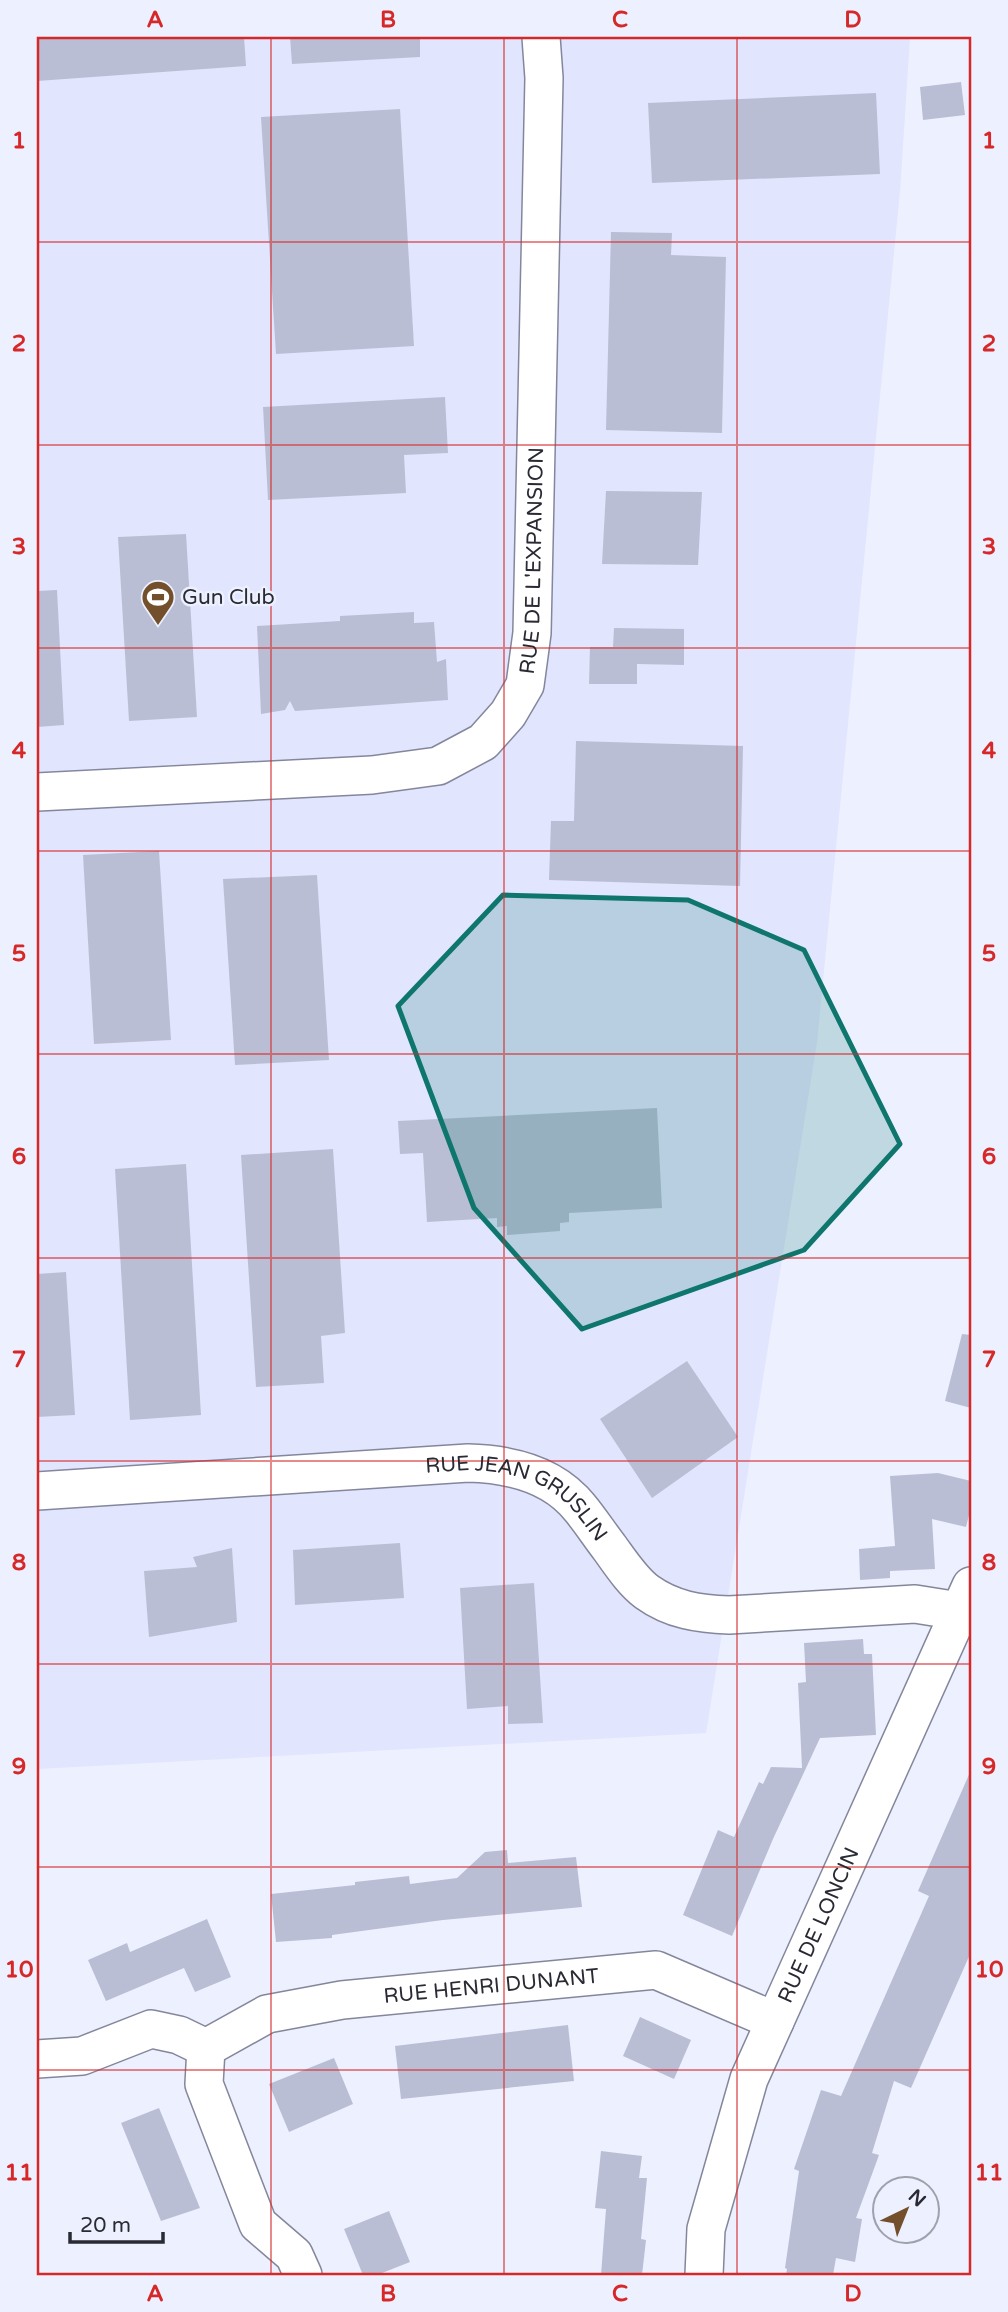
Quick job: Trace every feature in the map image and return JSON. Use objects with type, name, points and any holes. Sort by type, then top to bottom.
[{"type":"street","name":"RUE DE L'EXPANSION","points":[[37,792],[372,775],[438,766],[483,742],[508,714],[525,685],[532,633],[544,78],[541,37]]},
{"type":"street","name":"RUE JEAN GRUSLIN","points":[[37,1491],[468,1463],[494,1464],[536,1475],[556,1487],[579,1505],[624,1568],[645,1591],[669,1605],[700,1614],[915,1604],[965,1599]]},
{"type":"street","name":"RUE DE LONCIN","points":[[704,2275],[706,2229],[748,2079],[965,1599]]},
{"type":"street","name":"RUE HENRI DUNANT","points":[[206,2048],[267,2014],[342,2000],[656,1970],[775,2021]]},
{"type":"street","points":[[37,2059],[82,2056],[151,2029],[179,2035],[206,2048],[204,2084],[258,2224],[294,2255],[303,2275]]},
{"type":"highlighted area","points":[[503,895],[688,900],[804,950],[900,1144],[804,1250],[582,1329],[474,1208],[398,1006]]},
{"type":"shaded area","points":[[37,37],[910,37],[900,191],[817,1042],[706,1733],[37,1769]]},
{"type":"building","points":[[37,37],[244,37],[246,66],[37,81]]},
{"type":"building","points":[[290,37],[420,37],[420,57],[292,64]]},
{"type":"building","points":[[961,82],[965,115],[923,120],[920,87]]},
{"type":"building","points":[[876,93],[880,174],[652,183],[648,103]]},
{"type":"building","points":[[400,109],[414,346],[276,354],[261,117]]},
{"type":"building","points":[[611,232],[672,233],[671,255],[726,257],[722,433],[606,430]]},
{"type":"building","points":[[445,397],[448,453],[404,455],[406,493],[268,500],[263,407]]},
{"type":"building","points":[[606,491],[702,492],[698,565],[602,564]]},
{"type":"building","name":"Gun Club","points":[[186,534],[197,717],[129,721],[118,537]]},
{"type":"building","points":[[57,590],[64,725],[37,727],[37,591]]},
{"type":"building","points":[[414,612],[414,623],[434,622],[437,662],[446,659],[448,700],[295,711],[290,701],[285,710],[261,714],[257,626],[340,621],[340,616]]},
{"type":"building","points":[[614,628],[684,629],[684,665],[637,664],[637,684],[589,684],[590,647],[613,647]]},
{"type":"building","points":[[576,741],[743,746],[740,886],[549,880],[551,821],[574,821]]},
{"type":"building","points":[[159,851],[171,1040],[94,1044],[83,855]]},
{"type":"building","points":[[317,875],[329,1060],[235,1065],[223,879]]},
{"type":"building","points":[[657,1108],[662,1208],[569,1213],[569,1222],[560,1223],[560,1231],[507,1235],[507,1226],[497,1227],[497,1218],[427,1222],[423,1153],[400,1154],[398,1121]]},
{"type":"building","points":[[333,1149],[345,1333],[321,1336],[324,1383],[256,1387],[241,1155]]},
{"type":"building","points":[[186,1164],[201,1415],[130,1420],[115,1169]]},
{"type":"building","points":[[66,1272],[75,1415],[37,1417],[37,1274]]},
{"type":"building","points":[[962,1334],[971,1335],[971,1408],[945,1401]]},
{"type":"building","points":[[687,1361],[738,1437],[652,1498],[600,1419]]},
{"type":"building","points":[[938,1473],[971,1481],[971,1507],[966,1527],[932,1519],[935,1569],[890,1571],[890,1578],[860,1580],[859,1549],[895,1546],[890,1476]]},
{"type":"building","points":[[400,1543],[404,1598],[295,1605],[293,1550]]},
{"type":"building","points":[[232,1548],[237,1622],[149,1637],[144,1571],[197,1567],[193,1557]]},
{"type":"building","points":[[534,1583],[543,1723],[508,1724],[508,1706],[467,1709],[460,1588]]},
{"type":"building","points":[[863,1639],[864,1654],[872,1654],[876,1735],[820,1738],[732,1936],[683,1915],[718,1830],[734,1837],[759,1782],[763,1784],[771,1767],[802,1768],[798,1683],[806,1682],[804,1643]]},
{"type":"building","points":[[971,1770],[971,1952],[911,2088],[894,2081],[872,2153],[879,2155],[856,2218],[862,2219],[855,2262],[836,2258],[833,2275],[786,2275],[799,2171],[794,2169],[821,2090],[841,2096],[929,1896],[918,1891]]},
{"type":"building","points":[[507,1850],[508,1863],[576,1857],[582,1907],[443,1920],[332,1935],[332,1938],[276,1942],[271,1894],[409,1876],[410,1884],[457,1878],[485,1852]]},
{"type":"building","points":[[207,1919],[231,1977],[195,1992],[184,1968],[106,2001],[88,1960],[127,1943],[130,1952]]},
{"type":"building","points":[[640,2017],[691,2040],[674,2079],[623,2056]]},
{"type":"building","points":[[568,2025],[574,2081],[401,2099],[395,2046]]},
{"type":"building","points":[[334,2058],[353,2104],[289,2132],[269,2084]]},
{"type":"building","points":[[159,2108],[200,2208],[161,2221],[121,2123]]},
{"type":"building","points":[[601,2151],[642,2156],[639,2178],[647,2178],[641,2239],[646,2240],[642,2275],[601,2275],[606,2209],[595,2208]]},
{"type":"building","points":[[389,2211],[410,2262],[377,2275],[363,2275],[344,2229]]},
{"type":"place","name":"Gun Club","points":[[158,627]]}]
